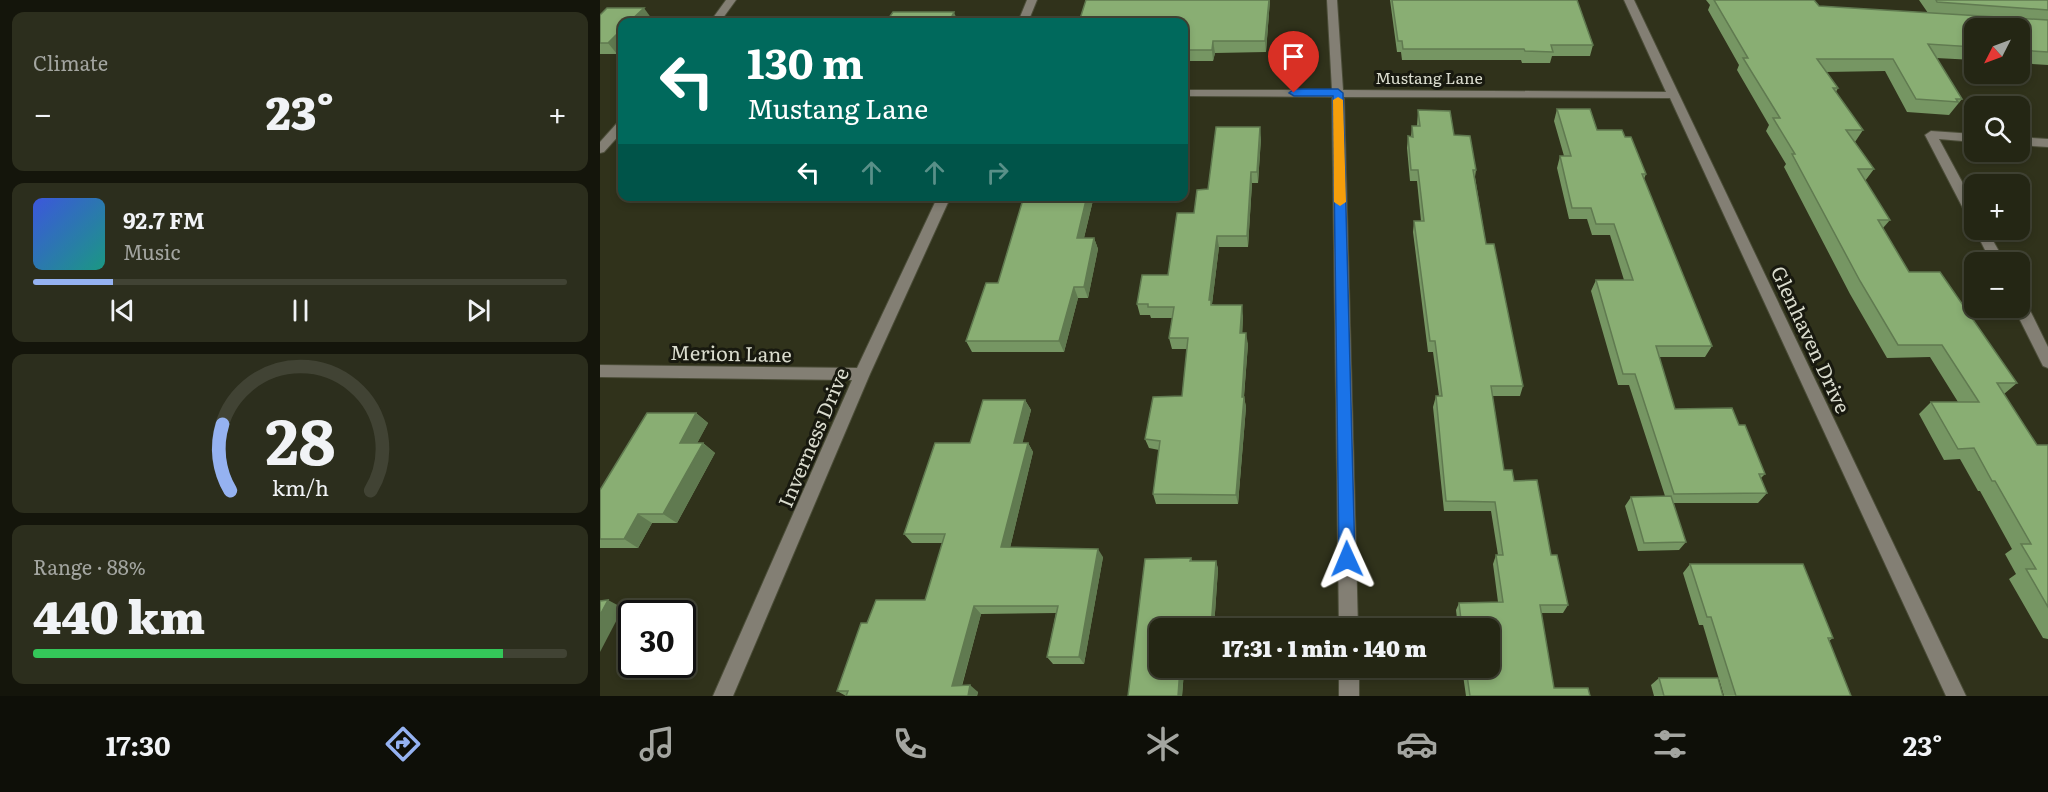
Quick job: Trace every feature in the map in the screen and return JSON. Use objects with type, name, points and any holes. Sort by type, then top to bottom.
[{"type":"street","points":[[718,18],[731,0]]},
{"type":"street","points":[[1025,18],[1032,0]]},
{"type":"street","points":[[1332,0],[1338,93],[1348,618]]},
{"type":"street","name":"Glenhaven Drive","points":[[1629,0],[1956,696]]},
{"type":"street","name":"Mustang Lane","points":[[1188,93],[1674,95]]},
{"type":"street","points":[[600,149],[618,129]]},
{"type":"street","points":[[1964,137],[1930,135],[1964,198]]},
{"type":"street","points":[[2030,142],[2048,143]]},
{"type":"street","name":"Inverness Drive","points":[[723,696],[862,374],[943,201]]},
{"type":"street","points":[[2027,318],[2048,362]]},
{"type":"street","name":"Merion Lane","points":[[600,371],[862,374]]},
{"type":"street","points":[[1349,678],[1350,696]]},
{"type":"building","points":[[1086,0],[1269,0],[1265,41],[1213,41],[1212,50],[1188,50],[1188,18],[1080,18]]},
{"type":"building","points":[[1392,0],[1577,0],[1593,45],[1551,45],[1553,52],[1525,51],[1524,49],[1403,49],[1402,41],[1398,41]]},
{"type":"building","points":[[1714,0],[1814,0],[1819,6],[2015,18],[1964,18],[1964,46],[1928,44],[1962,99],[1956,99],[1958,102],[1916,99],[1893,59],[1817,59],[1838,88],[1833,88],[1863,130],[1846,130],[1874,169],[1858,169],[1890,220],[1878,220],[1909,272],[1940,272],[1964,307],[1964,318],[1972,318],[2017,383],[1997,383],[2037,445],[2048,445],[2048,607],[2026,569],[2036,569],[2021,544],[2031,544],[1974,448],[1958,449],[1931,402],[1979,402],[1942,345],[1898,345],[1860,281],[1792,154],[1795,154],[1773,118],[1780,118],[1743,58],[1748,58]]},
{"type":"building","points":[[1936,0],[2048,0],[2048,10],[1937,2]]},
{"type":"building","points":[[607,8],[644,8],[633,18],[618,18],[618,33],[608,43],[600,43],[600,15]]},
{"type":"building","points":[[893,12],[954,12],[951,18],[889,18]]},
{"type":"building","points":[[2030,19],[2048,20],[2048,52],[2030,51]]},
{"type":"building","points":[[1557,109],[1590,109],[1597,130],[1622,130],[1625,137],[1631,137],[1646,174],[1642,174],[1712,346],[1656,346],[1675,409],[1732,408],[1739,425],[1745,425],[1765,474],[1759,474],[1767,493],[1674,494],[1635,374],[1623,374],[1596,280],[1633,280],[1614,224],[1596,224],[1591,208],[1572,208],[1560,156],[1571,156]]},
{"type":"building","points":[[1418,110],[1450,111],[1454,135],[1470,136],[1476,170],[1473,170],[1486,244],[1494,244],[1523,386],[1491,386],[1504,470],[1512,470],[1514,481],[1537,480],[1551,555],[1557,555],[1568,605],[1540,605],[1554,688],[1588,688],[1590,696],[1470,696],[1467,678],[1500,678],[1500,618],[1461,618],[1459,603],[1503,602],[1496,555],[1503,555],[1495,502],[1446,501],[1436,396],[1442,396],[1435,341],[1430,341],[1414,221],[1424,221],[1418,170],[1411,170],[1408,136],[1413,137],[1412,126],[1420,126]]},
{"type":"building","points":[[1216,127],[1260,127],[1257,172],[1251,172],[1247,236],[1217,236],[1209,300],[1211,300],[1211,305],[1242,305],[1240,333],[1246,333],[1242,397],[1244,397],[1236,495],[1153,494],[1160,441],[1145,439],[1153,397],[1182,396],[1188,338],[1169,338],[1174,307],[1148,307],[1148,304],[1137,304],[1142,275],[1168,275],[1177,213],[1194,213],[1197,190],[1208,189]]},
{"type":"building","points":[[1023,201],[1086,201],[1077,238],[1094,238],[1084,287],[1074,287],[1059,341],[966,341],[986,283],[998,283]]},
{"type":"building","points":[[983,400],[1025,400],[1014,443],[1028,443],[1001,547],[1098,549],[1079,657],[1047,657],[1058,606],[974,606],[952,686],[970,685],[968,696],[846,696],[848,691],[837,691],[861,623],[867,623],[876,600],[925,600],[945,534],[904,534],[935,443],[970,443]]},
{"type":"building","points":[[647,413],[696,413],[680,443],[703,443],[663,514],[638,514],[624,539],[600,539],[600,490]]},
{"type":"building","points":[[1671,496],[1686,542],[1644,543],[1631,497]]},
{"type":"building","points":[[1191,558],[1190,561],[1216,561],[1212,618],[1149,618],[1149,678],[1179,678],[1178,696],[1128,696],[1145,559]]},
{"type":"building","points":[[1690,564],[1803,564],[1833,638],[1828,638],[1851,696],[1736,696],[1711,617],[1707,617]]},
{"type":"building","points":[[608,600],[600,615],[600,601]]},
{"type":"building","points":[[1659,678],[1718,678],[1723,696],[1664,696]]},
{"type":"slow traffic","points":[[1338,100],[1340,202]]},
{"type":"route","points":[[1294,93],[1338,93],[1347,559]]}]
